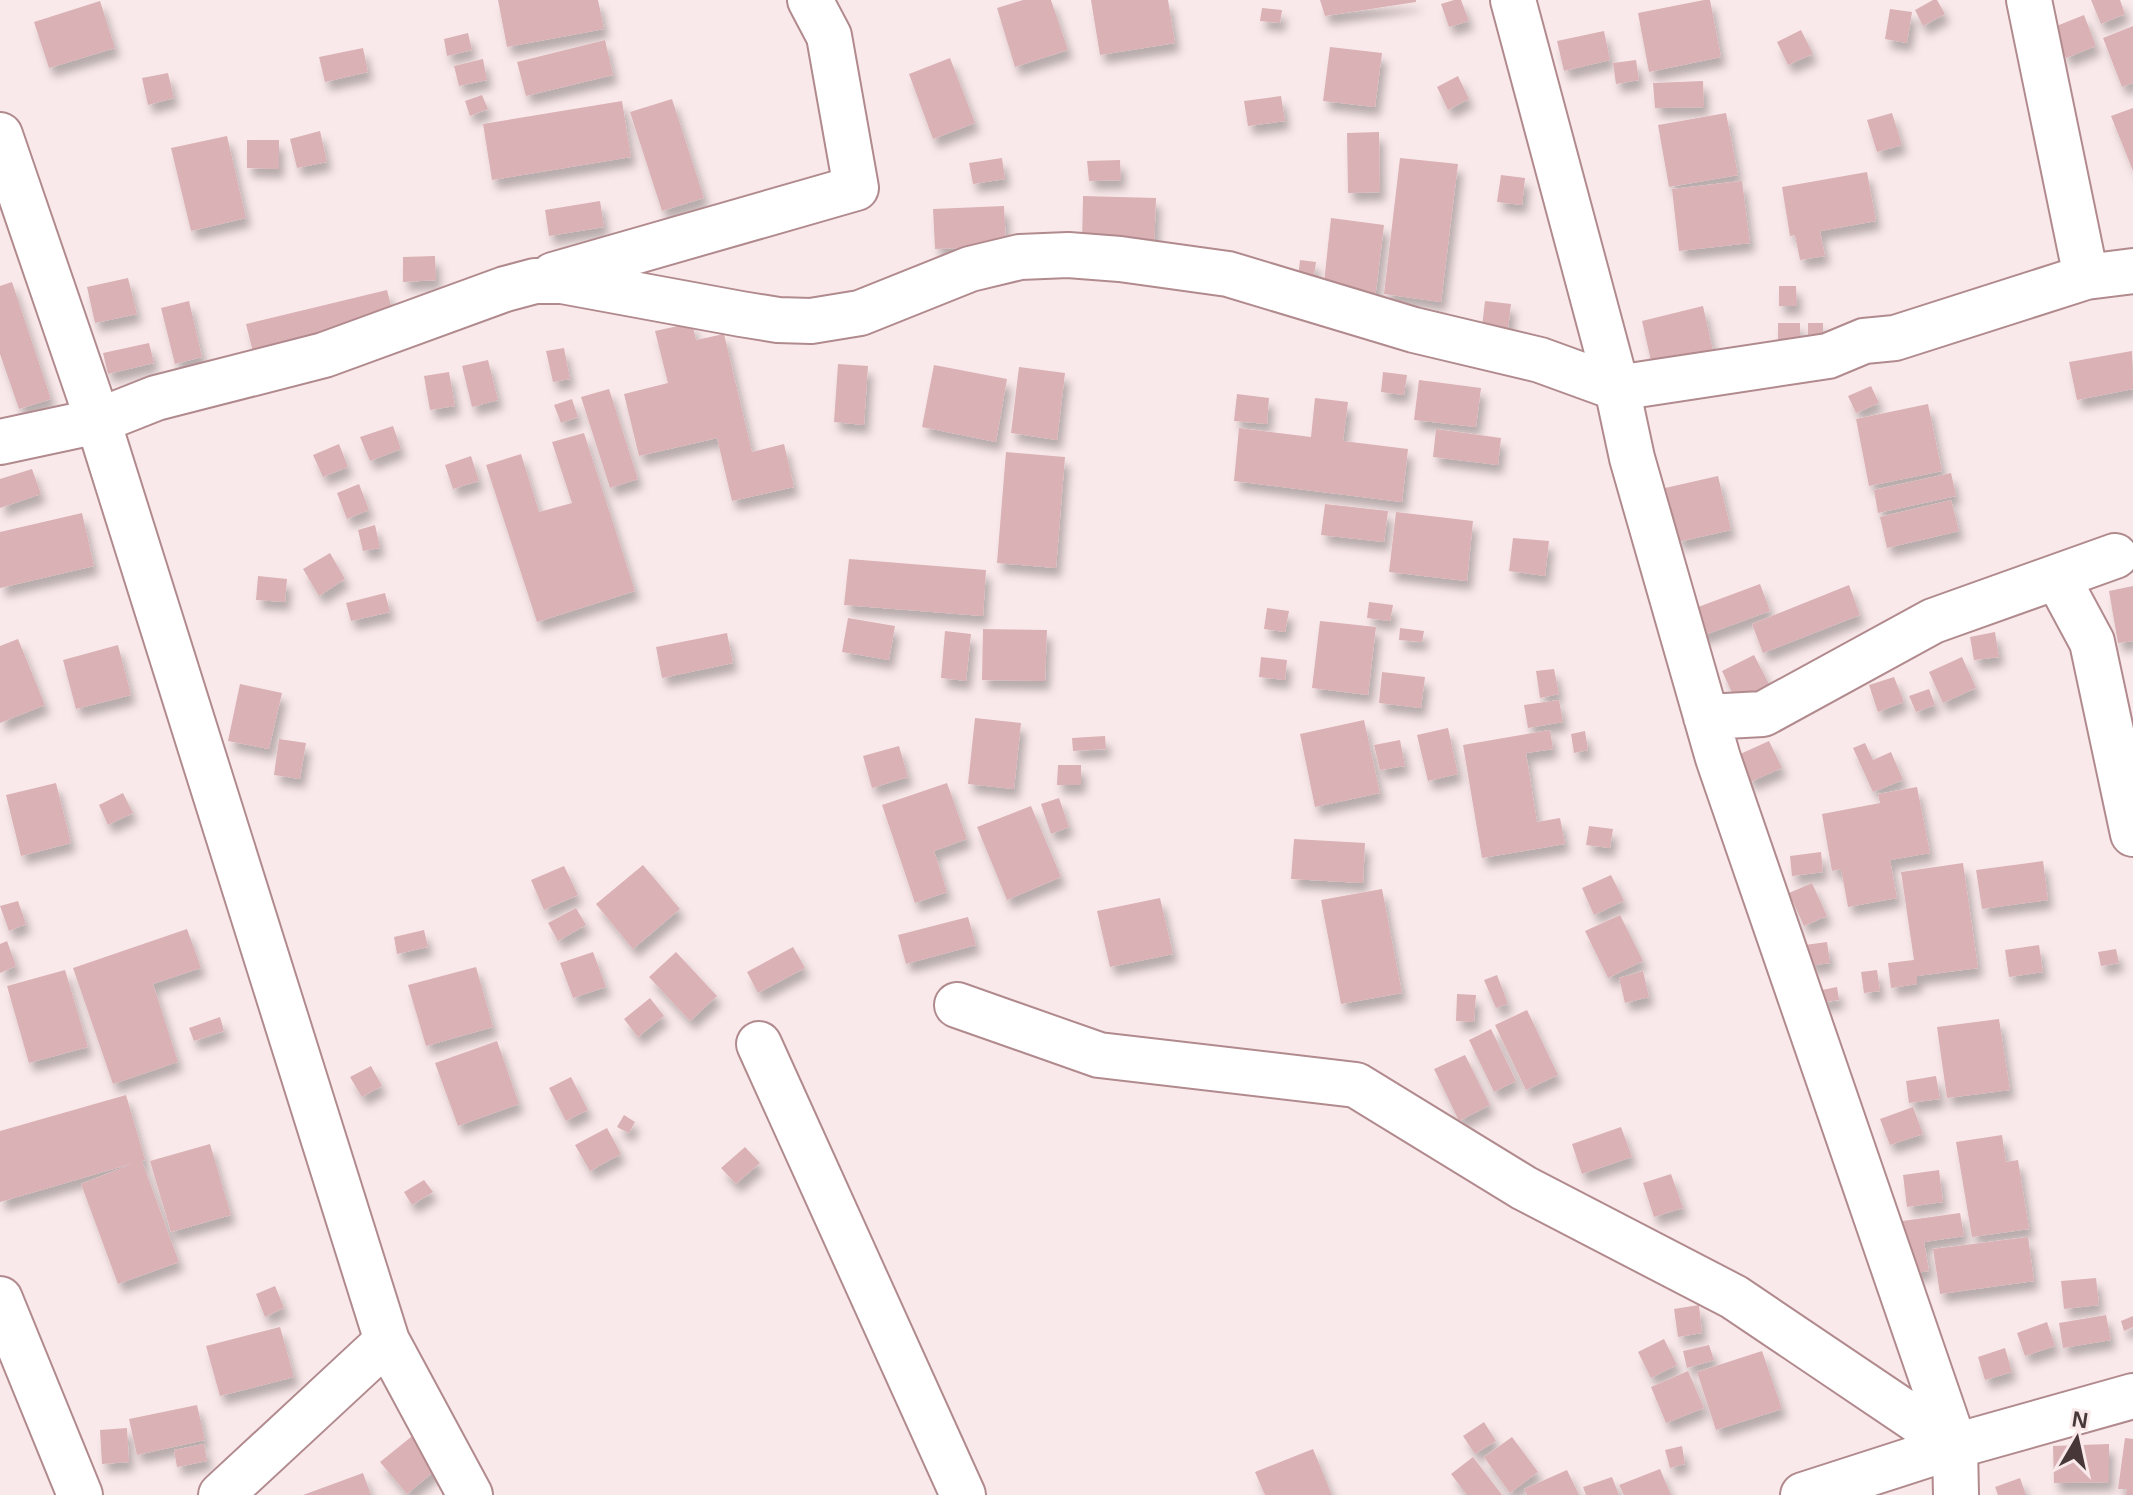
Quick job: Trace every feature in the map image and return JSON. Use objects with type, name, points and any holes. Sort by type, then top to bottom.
[{"type":"street","points":[[0,442],[98,421],[156,398],[324,355],[505,289],[856,188],[829,36],[810,0]]},
{"type":"street","points":[[1513,0],[1617,388],[1632,458],[1706,717],[1955,1446],[1956,1495]]},
{"type":"street","points":[[2029,0],[2086,277]]},
{"type":"street","points":[[0,135],[98,421],[387,1341],[470,1495]]},
{"type":"street","points":[[505,289],[535,281],[562,281],[778,320],[811,321],[860,313],[970,269],[1020,257],[1068,255],[1120,259],[1228,274],[1414,330],[1540,360],[1617,388],[1828,356],[1864,341],[1895,338],[2086,277],[2133,271]]},
{"type":"street","points":[[1706,717],[1763,714],[1933,621],[2115,556]]},
{"type":"street","points":[[2057,577],[2092,642],[2133,834]]},
{"type":"street","points":[[957,1005],[1099,1055],[1356,1085],[1524,1188],[1734,1297],[1955,1446]]},
{"type":"street","points":[[759,1044],[963,1495]]},
{"type":"street","points":[[0,1299],[80,1495]]},
{"type":"street","points":[[221,1495],[387,1341]]},
{"type":"street","points":[[1803,1495],[1955,1446],[2133,1396]]},
{"type":"building","points":[[498,0],[598,0],[604,29],[507,47]]},
{"type":"building","points":[[1023,0],[1051,0],[1068,50],[1015,67],[997,8]]},
{"type":"building","points":[[1091,0],[1168,0],[1175,43],[1100,55]]},
{"type":"building","points":[[1320,0],[1416,0],[1416,2],[1325,16]]},
{"type":"building","points":[[1461,0],[1469,21],[1449,27],[1441,4]]},
{"type":"building","points":[[1710,0],[1721,57],[1649,72],[1638,13]]},
{"type":"building","points":[[1937,0],[1945,14],[1923,26],[1915,10]]},
{"type":"building","points":[[2091,0],[2120,0],[2125,14],[2101,24]]},
{"type":"building","points":[[100,1],[115,48],[49,68],[34,22]]},
{"type":"building","points":[[1262,8],[1282,10],[1280,23],[1260,21]]},
{"type":"building","points":[[1890,9],[1912,12],[1907,43],[1885,39]]},
{"type":"building","points":[[2084,15],[2096,46],[2066,58],[2054,27]]},
{"type":"building","points":[[2133,26],[2133,83],[2122,87],[2103,38]]},
{"type":"building","points":[[1801,30],[1813,54],[1788,65],[1777,42]]},
{"type":"building","points":[[1604,31],[1610,60],[1564,71],[1557,41]]},
{"type":"building","points":[[468,33],[472,50],[447,56],[444,39]]},
{"type":"building","points":[[605,40],[613,75],[526,96],[517,62]]},
{"type":"building","points":[[1330,47],[1382,53],[1375,107],[1323,101]]},
{"type":"building","points":[[363,48],[368,72],[325,82],[319,57]]},
{"type":"building","points":[[950,58],[975,123],[933,139],[909,74]]},
{"type":"building","points":[[483,59],[487,80],[459,86],[454,66]]},
{"type":"building","points":[[1636,60],[1639,80],[1616,84],[1613,63]]},
{"type":"building","points":[[168,73],[174,98],[148,105],[142,78]]},
{"type":"building","points":[[1458,76],[1469,99],[1448,110],[1437,87]]},
{"type":"building","points":[[1703,81],[1704,107],[1655,108],[1653,83]]},
{"type":"building","points":[[482,95],[488,109],[470,116],[465,101]]},
{"type":"building","points":[[1281,96],[1285,121],[1248,126],[1244,101]]},
{"type":"building","points":[[672,99],[704,198],[662,211],[630,112]]},
{"type":"building","points":[[622,101],[631,157],[492,180],[483,124]]},
{"type":"building","points":[[2133,108],[2133,171],[2111,116]]},
{"type":"building","points":[[1726,113],[1738,175],[1669,187],[1658,125]]},
{"type":"building","points":[[1892,113],[1902,145],[1877,152],[1867,120]]},
{"type":"building","points":[[320,131],[327,162],[297,168],[290,139]]},
{"type":"building","points":[[1379,132],[1380,192],[1348,193],[1347,133]]},
{"type":"building","points":[[227,136],[246,218],[191,231],[171,148]]},
{"type":"building","points":[[247,140],[279,140],[279,169],[247,168]]},
{"type":"building","points":[[1002,158],[1005,179],[973,184],[969,163]]},
{"type":"building","points":[[1400,158],[1458,164],[1441,302],[1384,294]]},
{"type":"building","points":[[1120,160],[1121,180],[1089,181],[1087,161]]},
{"type":"building","points":[[1867,172],[1876,221],[1820,231],[1825,256],[1800,260],[1795,235],[1790,236],[1782,187]]},
{"type":"building","points":[[1501,175],[1525,178],[1522,205],[1497,202]]},
{"type":"building","points":[[1742,181],[1750,243],[1679,251],[1672,189]]},
{"type":"building","points":[[1083,196],[1156,198],[1154,248],[1082,246]]},
{"type":"building","points":[[600,201],[604,227],[549,236],[545,210]]},
{"type":"building","points":[[1004,206],[1006,246],[935,249],[933,209]]},
{"type":"building","points":[[1331,218],[1384,225],[1375,299],[1323,292]]},
{"type":"building","points":[[435,256],[436,280],[403,282],[403,257]]},
{"type":"building","points":[[1300,260],[1316,262],[1313,281],[1298,279]]},
{"type":"building","points":[[128,278],[137,314],[95,323],[87,287]]},
{"type":"building","points":[[12,282],[51,399],[19,409],[0,354],[0,286]]},
{"type":"building","points":[[1779,286],[1796,286],[1797,306],[1779,306]]},
{"type":"building","points":[[387,290],[395,322],[254,356],[246,324]]},
{"type":"building","points":[[189,301],[202,357],[175,364],[161,308]]},
{"type":"building","points":[[1485,301],[1511,304],[1508,329],[1482,327]]},
{"type":"building","points":[[1703,306],[1715,360],[1654,374],[1642,321]]},
{"type":"building","points":[[692,323],[696,340],[724,334],[752,452],[784,444],[794,487],[732,501],[717,438],[639,456],[624,394],[668,383],[655,331]]},
{"type":"building","points":[[1778,323],[1800,323],[1800,343],[1778,343]]},
{"type":"building","points":[[1808,323],[1823,323],[1823,343],[1808,343]]},
{"type":"building","points":[[149,343],[154,363],[108,374],[103,353]]},
{"type":"building","points":[[564,348],[570,379],[553,382],[546,351]]},
{"type":"building","points":[[2132,351],[2133,389],[2077,400],[2069,362]]},
{"type":"building","points":[[488,360],[498,400],[472,407],[462,366]]},
{"type":"building","points":[[838,364],[868,366],[864,425],[834,422]]},
{"type":"building","points":[[934,365],[1007,379],[996,442],[922,427]]},
{"type":"building","points":[[1019,367],[1065,373],[1057,440],[1011,433]]},
{"type":"building","points":[[449,372],[455,406],[430,410],[424,376]]},
{"type":"building","points":[[1383,372],[1407,375],[1404,395],[1381,392]]},
{"type":"building","points":[[1419,380],[1481,388],[1476,427],[1414,420]]},
{"type":"building","points":[[1871,386],[1879,403],[1856,413],[1848,396]]},
{"type":"building","points":[[609,389],[638,479],[610,488],[581,397]]},
{"type":"building","points":[[1237,394],[1269,398],[1267,424],[1234,421]]},
{"type":"building","points":[[1315,398],[1348,402],[1343,441],[1408,449],[1402,502],[1234,481],[1239,428],[1311,437]]},
{"type":"building","points":[[572,399],[578,417],[561,423],[554,405]]},
{"type":"building","points":[[1928,404],[1942,471],[1869,486],[1856,419]]},
{"type":"building","points":[[393,426],[401,449],[370,461],[360,437]]},
{"type":"building","points":[[1436,429],[1501,438],[1498,465],[1433,457]]},
{"type":"building","points":[[584,433],[635,591],[537,622],[486,465],[521,454],[539,512],[572,503],[552,442]]},
{"type":"building","points":[[339,444],[348,467],[323,477],[313,455]]},
{"type":"building","points":[[1006,452],[1065,457],[1056,568],[997,563]]},
{"type":"building","points":[[471,456],[479,481],[453,489],[445,465]]},
{"type":"building","points":[[32,469],[41,494],[0,508],[0,479]]},
{"type":"building","points":[[1951,473],[1956,496],[1878,513],[1874,490]]},
{"type":"building","points":[[1718,476],[1731,530],[1678,542],[1665,488]]},
{"type":"building","points":[[359,484],[369,510],[347,519],[337,493]]},
{"type":"building","points":[[1951,500],[1959,531],[1887,548],[1880,517]]},
{"type":"building","points":[[1325,504],[1388,511],[1384,542],[1321,535]]},
{"type":"building","points":[[1396,512],[1473,521],[1467,581],[1389,572]]},
{"type":"building","points":[[82,513],[94,566],[0,588],[0,532]]},
{"type":"building","points":[[375,525],[380,548],[363,551],[358,530]]},
{"type":"building","points":[[1513,538],[1549,541],[1545,576],[1509,571]]},
{"type":"building","points":[[330,553],[345,579],[319,596],[303,569]]},
{"type":"building","points":[[849,559],[986,570],[983,616],[844,605]]},
{"type":"building","points":[[258,576],[287,579],[285,602],[256,600]]},
{"type":"building","points":[[1760,584],[1770,611],[1699,637],[1690,610]]},
{"type":"building","points":[[1849,585],[1860,615],[1763,653],[1752,624]]},
{"type":"building","points":[[2133,586],[2133,641],[2118,643],[2109,591]]},
{"type":"building","points":[[385,593],[390,612],[351,621],[346,603]]},
{"type":"building","points":[[1369,602],[1393,605],[1390,621],[1367,618]]},
{"type":"building","points":[[1267,608],[1289,611],[1285,632],[1264,629]]},
{"type":"building","points":[[848,618],[895,626],[889,660],[842,652]]},
{"type":"building","points":[[1320,621],[1376,627],[1368,695],[1312,688]]},
{"type":"building","points":[[1400,628],[1424,631],[1422,642],[1399,640]]},
{"type":"building","points":[[983,629],[1047,630],[1045,681],[982,680]]},
{"type":"building","points":[[945,631],[971,634],[966,681],[941,678]]},
{"type":"building","points":[[1995,632],[1999,657],[1974,660],[1970,637]]},
{"type":"building","points":[[727,633],[733,663],[662,678],[656,647]]},
{"type":"building","points":[[18,639],[45,705],[0,723],[0,646]]},
{"type":"building","points":[[118,645],[131,695],[76,709],[63,660]]},
{"type":"building","points":[[1754,655],[1769,684],[1736,701],[1722,671]]},
{"type":"building","points":[[1261,657],[1287,660],[1285,680],[1259,677]]},
{"type":"building","points":[[1962,657],[1976,688],[1943,703],[1929,672]]},
{"type":"building","points":[[1554,669],[1559,694],[1540,698],[1536,671]]},
{"type":"building","points":[[1382,672],[1425,677],[1421,708],[1379,703]]},
{"type":"building","points":[[1894,677],[1904,702],[1878,712],[1869,685]]},
{"type":"building","points":[[240,684],[282,693],[269,749],[228,741]]},
{"type":"building","points":[[1929,689],[1935,705],[1916,712],[1909,696]]},
{"type":"building","points":[[1559,700],[1563,722],[1528,728],[1524,705]]},
{"type":"building","points":[[975,718],[1021,723],[1014,789],[968,784]]},
{"type":"building","points":[[1364,720],[1380,793],[1315,807],[1300,734]]},
{"type":"building","points":[[1448,728],[1458,774],[1428,781],[1417,735]]},
{"type":"building","points":[[1550,730],[1553,749],[1526,753],[1537,822],[1560,818],[1565,844],[1482,858],[1463,745]]},
{"type":"building","points":[[1585,731],[1588,750],[1574,753],[1571,734]]},
{"type":"building","points":[[1105,736],[1106,749],[1073,751],[1072,738]]},
{"type":"building","points":[[279,739],[306,743],[300,779],[274,775]]},
{"type":"building","points":[[1400,740],[1405,766],[1380,770],[1374,745]]},
{"type":"building","points":[[1769,741],[1782,768],[1750,782],[1738,755]]},
{"type":"building","points":[[1865,743],[1873,760],[1891,752],[1903,780],[1873,792],[1853,748]]},
{"type":"building","points":[[899,746],[908,777],[872,788],[863,756]]},
{"type":"building","points":[[1058,765],[1081,765],[1081,785],[1057,785]]},
{"type":"building","points":[[56,783],[71,843],[21,856],[6,795]]},
{"type":"building","points":[[947,783],[967,839],[934,851],[947,892],[915,903],[882,805]]},
{"type":"building","points":[[1917,787],[1930,853],[1890,860],[1897,898],[1848,907],[1841,869],[1832,871],[1822,814],[1880,803],[1878,794]]},
{"type":"building","points":[[123,793],[133,813],[108,825],[99,805]]},
{"type":"building","points":[[1059,798],[1069,827],[1051,834],[1041,804]]},
{"type":"building","points":[[1031,806],[1061,877],[1007,900],[977,827]]},
{"type":"building","points":[[1589,826],[1613,829],[1610,848],[1586,845]]},
{"type":"building","points":[[1294,839],[1365,843],[1363,883],[1291,879]]},
{"type":"building","points":[[1821,852],[1823,872],[1792,876],[1790,856]]},
{"type":"building","points":[[2043,861],[2048,900],[1982,909],[1976,870]]},
{"type":"building","points":[[1963,863],[1978,968],[1917,976],[1917,984],[1891,988],[1888,963],[1914,960],[1901,872]]},
{"type":"building","points":[[643,865],[680,909],[633,949],[596,904]]},
{"type":"building","points":[[564,866],[578,895],[544,910],[531,880]]},
{"type":"building","points":[[1611,875],[1624,901],[1594,915],[1582,888]]},
{"type":"building","points":[[1812,883],[1827,916],[1804,926],[1789,893]]},
{"type":"building","points":[[1382,889],[1402,993],[1341,1004],[1321,900]]},
{"type":"building","points":[[1160,898],[1173,954],[1110,967],[1097,911]]},
{"type":"building","points":[[18,901],[26,924],[9,931],[0,906]]},
{"type":"building","points":[[576,908],[586,925],[558,941],[548,923]]},
{"type":"building","points":[[1620,915],[1643,961],[1608,978],[1585,931]]},
{"type":"building","points":[[968,917],[976,945],[906,964],[898,935]]},
{"type":"building","points":[[187,929],[201,968],[153,984],[178,1062],[113,1084],[73,968]]},
{"type":"building","points":[[424,930],[428,947],[397,954],[394,937]]},
{"type":"building","points":[[7,941],[16,966],[0,973],[0,944]]},
{"type":"building","points":[[1827,942],[1830,963],[1808,966],[1805,945]]},
{"type":"building","points":[[2039,945],[2043,972],[2009,977],[2005,950]]},
{"type":"building","points":[[793,947],[805,968],[758,993],[747,972]]},
{"type":"building","points":[[2116,949],[2119,963],[2101,966],[2098,952]]},
{"type":"building","points":[[593,952],[606,987],[573,998],[560,963]]},
{"type":"building","points":[[676,952],[717,996],[690,1021],[649,977]]},
{"type":"building","points":[[476,967],[493,1027],[426,1046],[408,985]]},
{"type":"building","points":[[65,970],[88,1047],[29,1063],[7,986]]},
{"type":"building","points":[[1877,970],[1880,991],[1864,993],[1861,972]]},
{"type":"building","points":[[1643,971],[1649,997],[1625,1003],[1619,978]]},
{"type":"building","points":[[1497,975],[1508,1004],[1496,1008],[1484,980]]},
{"type":"building","points":[[1837,987],[1839,1000],[1818,1003],[1817,991]]},
{"type":"building","points":[[1457,994],[1476,995],[1474,1022],[1456,1021]]},
{"type":"building","points":[[650,998],[664,1016],[638,1037],[624,1019]]},
{"type":"building","points":[[1527,1010],[1558,1075],[1526,1090],[1495,1025]]},
{"type":"building","points":[[220,1017],[224,1031],[194,1041],[189,1028]]},
{"type":"building","points":[[1999,1019],[2010,1090],[1947,1098],[1937,1027]]},
{"type":"building","points":[[1491,1029],[1516,1081],[1494,1092],[1469,1040]]},
{"type":"building","points":[[497,1041],[519,1104],[458,1126],[435,1063]]},
{"type":"building","points":[[1465,1055],[1490,1105],[1459,1121],[1434,1069]]},
{"type":"building","points":[[371,1066],[382,1086],[362,1097],[350,1077]]},
{"type":"building","points":[[1936,1076],[1940,1099],[1909,1103],[1906,1081]]},
{"type":"building","points":[[571,1077],[588,1110],[566,1121],[549,1088]]},
{"type":"building","points":[[126,1095],[145,1160],[142,1161],[179,1262],[118,1284],[81,1184],[134,1163],[0,1202],[0,1131]]},
{"type":"building","points":[[1913,1107],[1923,1134],[1890,1145],[1880,1119]]},
{"type":"building","points":[[624,1115],[635,1122],[629,1133],[617,1127]]},
{"type":"building","points":[[1621,1127],[1632,1157],[1582,1174],[1572,1144]]},
{"type":"building","points":[[607,1128],[621,1154],[590,1171],[575,1145]]},
{"type":"building","points":[[2002,1135],[2006,1162],[2018,1160],[2029,1229],[1972,1237],[1956,1142]]},
{"type":"building","points":[[210,1144],[231,1215],[171,1232],[150,1161]]},
{"type":"building","points":[[745,1147],[760,1163],[736,1184],[721,1168]]},
{"type":"building","points":[[1939,1170],[1943,1202],[1907,1207],[1903,1175]]},
{"type":"building","points":[[1671,1174],[1683,1208],[1654,1217],[1643,1183]]},
{"type":"building","points":[[424,1180],[433,1192],[412,1205],[404,1192]]},
{"type":"building","points":[[1960,1213],[1964,1236],[1924,1242],[1929,1271],[1903,1275],[1895,1222]]},
{"type":"building","points":[[2028,1237],[2034,1281],[1940,1294],[1933,1249]]},
{"type":"building","points":[[2096,1278],[2099,1305],[2064,1309],[2061,1281]]},
{"type":"building","points":[[275,1286],[284,1308],[265,1317],[256,1294]]},
{"type":"building","points":[[1699,1305],[1702,1333],[1678,1337],[1674,1309]]},
{"type":"building","points":[[2106,1315],[2111,1340],[2063,1348],[2059,1323]]},
{"type":"building","points":[[2133,1316],[2133,1327],[2124,1331],[2121,1321]]},
{"type":"building","points":[[2047,1322],[2055,1346],[2025,1356],[2017,1333]]},
{"type":"building","points":[[280,1327],[294,1377],[220,1396],[206,1346]]},
{"type":"building","points":[[1664,1339],[1677,1365],[1651,1378],[1638,1352]]},
{"type":"building","points":[[1709,1345],[1714,1360],[1687,1368],[1683,1351]]},
{"type":"building","points":[[2005,1348],[2012,1372],[1985,1380],[1978,1357]]},
{"type":"building","points":[[1762,1351],[1782,1409],[1716,1430],[1697,1372]]},
{"type":"building","points":[[1688,1371],[1704,1408],[1666,1423],[1651,1387]]},
{"type":"building","points":[[197,1405],[205,1440],[137,1455],[129,1419]]},
{"type":"building","points":[[1484,1422],[1496,1441],[1475,1454],[1463,1436]]},
{"type":"building","points":[[127,1428],[129,1462],[102,1464],[100,1430]]},
{"type":"building","points":[[416,1433],[442,1465],[407,1494],[380,1462]]},
{"type":"building","points":[[1512,1437],[1538,1472],[1510,1493],[1484,1457]]},
{"type":"building","points":[[2125,1438],[2133,1439],[2133,1495],[2126,1495],[2127,1489],[2118,1489]]},
{"type":"building","points":[[204,1444],[207,1461],[177,1467],[174,1450]]},
{"type":"building","points":[[2109,1444],[2109,1482],[2054,1483],[2053,1446]]},
{"type":"building","points":[[1682,1446],[1685,1464],[1670,1468],[1665,1450]]},
{"type":"building","points":[[1313,1449],[1332,1495],[1265,1495],[1255,1472]]},
{"type":"building","points":[[1473,1457],[1502,1495],[1467,1495],[1451,1474]]},
{"type":"building","points":[[1660,1469],[1671,1495],[1624,1495],[1619,1485]]},
{"type":"building","points":[[1567,1470],[1579,1495],[1527,1495],[1524,1489]]},
{"type":"building","points":[[363,1473],[371,1495],[303,1495]]},
{"type":"building","points":[[1612,1477],[1619,1495],[1586,1495],[1583,1487]]},
{"type":"building","points":[[2020,1478],[2026,1495],[1998,1495],[1995,1487]]}]
